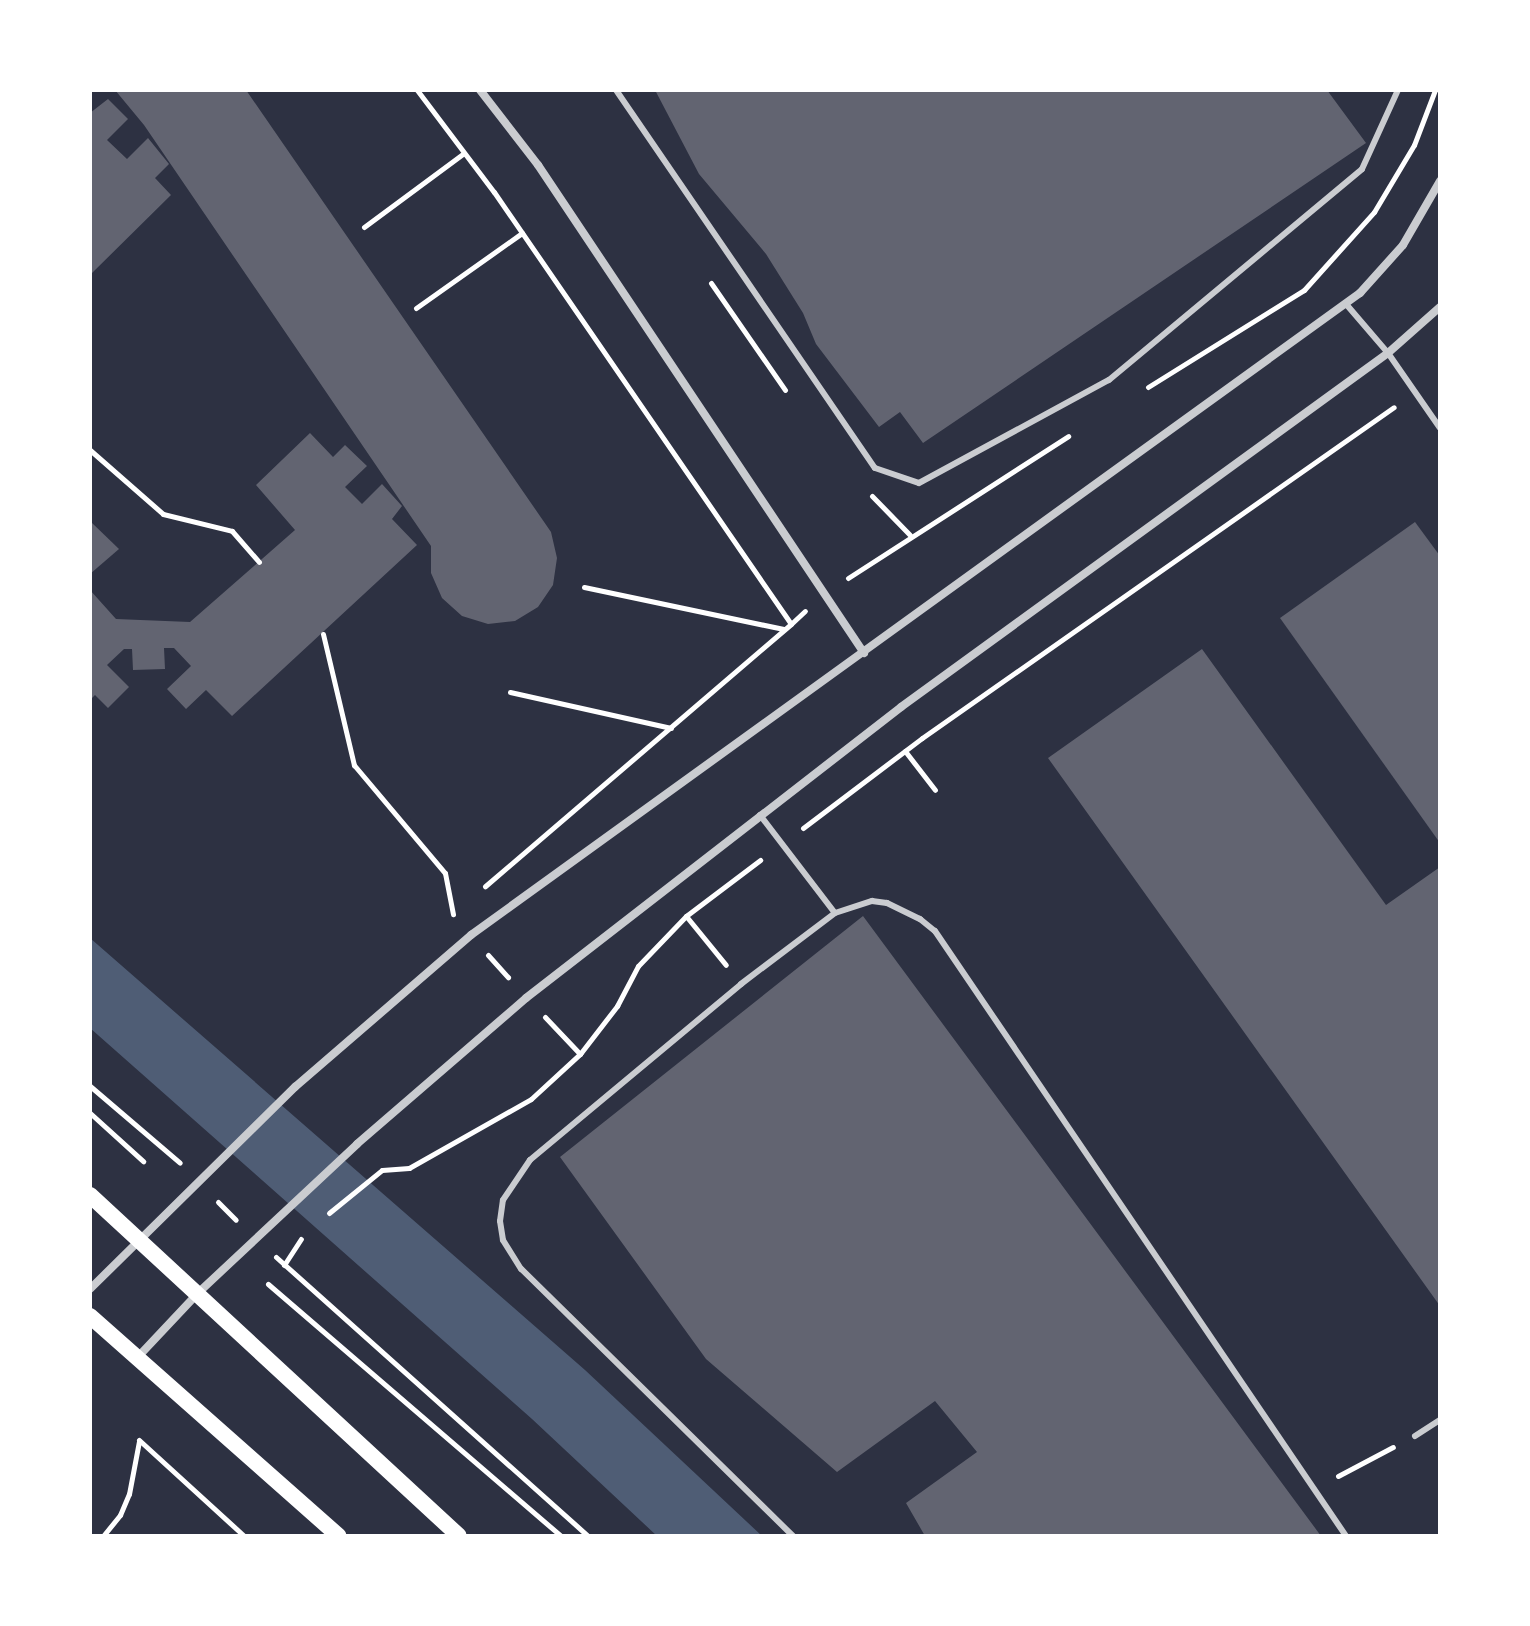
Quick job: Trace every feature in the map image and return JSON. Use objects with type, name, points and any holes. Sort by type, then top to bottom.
[{"type":"main road","points":[[90,1195],[139,1237],[459,1536]]},
{"type":"main road","points":[[90,1316],[339,1536]]},
{"type":"street","points":[[480,90],[538,165],[864,653]]},
{"type":"street","points":[[90,1289],[139,1237],[295,1087],[471,935],[1346,304],[1403,245],[1440,181]]},
{"type":"street","points":[[136,1359],[198,1293],[357,1144],[526,998],[901,707],[1388,353],[1440,307]]},
{"type":"lane","points":[[616,90],[875,468],[919,483],[1109,380],[1362,169],[1398,90]]},
{"type":"lane","points":[[1346,304],[1388,353],[1440,428]]},
{"type":"lane","points":[[760,815],[835,913]]},
{"type":"lane","points":[[793,1536],[521,1269],[503,1240],[500,1221],[503,1200],[530,1160],[741,984],[835,913],[872,901],[887,903],[920,919],[935,931],[1346,1536]]},
{"type":"lane","points":[[1415,1436],[1440,1420]]},
{"type":"path","points":[[417,90],[522,233],[791,624],[477,893]]},
{"type":"path","points":[[364,227],[464,153]]},
{"type":"path","points":[[416,308],[522,233]]},
{"type":"path","points":[[796,833],[905,751],[1415,392]]},
{"type":"path","points":[[90,450],[163,514],[232,531],[259,562]]},
{"type":"path","points":[[584,587],[785,629]]},
{"type":"path","points":[[323,634],[354,765],[445,873],[453,914],[580,1054]]},
{"type":"path","points":[[510,692],[671,728]]},
{"type":"path","points":[[905,751],[935,790]]},
{"type":"path","points":[[327,1214],[382,1170],[409,1168],[531,1099],[580,1054],[617,1006],[638,966],[686,916],[771,852]]},
{"type":"path","points":[[442,924],[465,903]]},
{"type":"path","points":[[686,916],[741,984]]},
{"type":"path","points":[[90,1086],[198,1182],[284,1265],[588,1536]]},
{"type":"path","points":[[90,1113],[143,1161]]},
{"type":"path","points":[[284,1265],[305,1232]]},
{"type":"path","points":[[268,1284],[561,1536]]},
{"type":"path","points":[[1313,1490],[1415,1436]]},
{"type":"path","points":[[103,1536],[120,1515],[129,1494],[139,1440],[244,1536]]},
{"type":"water","points":[[90,938],[585,1370],[762,1536],[657,1536],[532,1419],[90,1028]]},
{"type":"building","points":[[115,90],[246,90],[551,532],[557,558],[553,585],[538,607],[515,621],[488,624],[462,616],[442,598],[431,573],[431,546],[144,125]]},
{"type":"building","points":[[655,90],[1327,90],[1366,143],[923,443],[900,412],[879,427],[816,344],[803,313],[766,254],[699,174]]},
{"type":"building","points":[[108,99],[128,119],[107,140],[127,159],[148,138],[169,164],[155,178],[171,195],[90,275],[90,113]]},
{"type":"building","points":[[310,433],[333,457],[345,445],[367,466],[345,487],[362,504],[382,484],[402,506],[392,519],[417,545],[232,716],[206,690],[186,709],[167,689],[191,666],[174,648],[164,648],[165,669],[133,670],[132,649],[124,649],[107,665],[129,687],[108,708],[95,695],[90,700],[90,590],[116,619],[190,622],[295,530],[256,485]]},
{"type":"building","points":[[90,521],[119,549],[90,574]]},
{"type":"building","points":[[1415,522],[1440,556],[1440,843],[1280,618]]},
{"type":"building","points":[[1202,649],[1386,905],[1440,867],[1440,1306],[1048,758]]},
{"type":"building","points":[[863,916],[1321,1536],[925,1536],[906,1503],[977,1452],[935,1401],[837,1472],[706,1359],[560,1157]]}]
